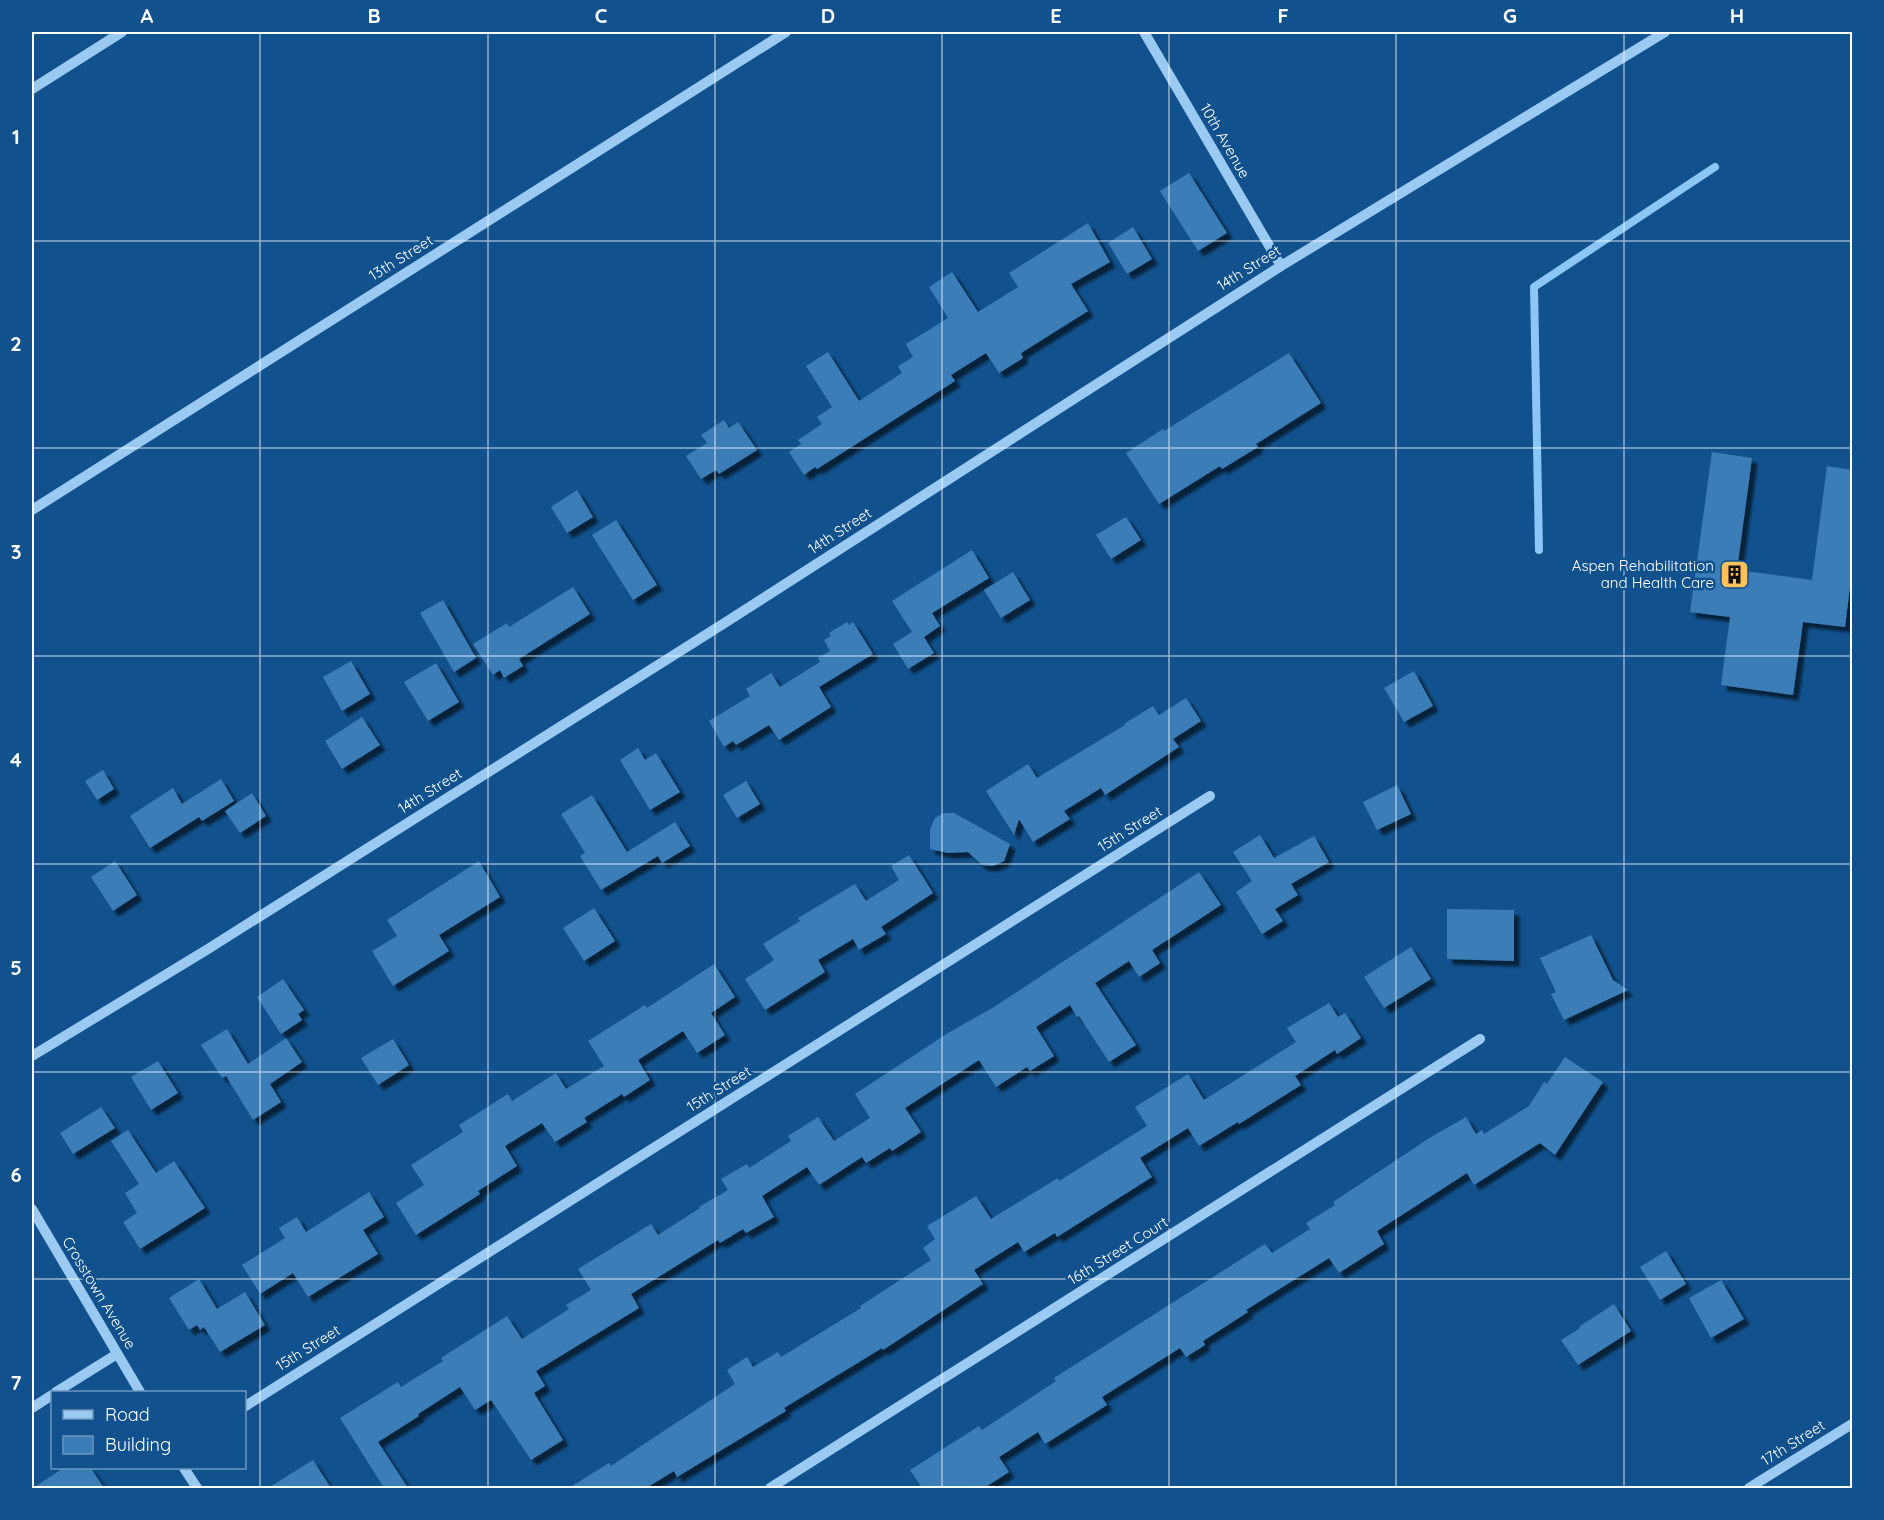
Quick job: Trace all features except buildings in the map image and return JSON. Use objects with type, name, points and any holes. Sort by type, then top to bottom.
[{"type":"street","points":[[32,89],[122,32]]},
{"type":"street","name":"13th Street","points":[[32,510],[786,32]]},
{"type":"street","name":"10th Avenue","points":[[1144,32],[1281,266]]},
{"type":"street","name":"14th Street","points":[[32,1056],[208,949],[713,631],[1281,266],[1665,32]]},
{"type":"street","name":"15th Street","points":[[246,1406],[1210,796]]},
{"type":"street","name":"16th Street Court","points":[[770,1488],[1480,1039]]},
{"type":"street","name":"Crosstown Avenue","points":[[32,1209],[139,1391]]},
{"type":"street","points":[[59,1391],[117,1354]]},
{"type":"street","points":[[32,1408],[51,1396]]},
{"type":"street","name":"17th Street","points":[[1749,1488],[1852,1424]]},
{"type":"street","points":[[185,1469],[197,1488]]},
{"type":"waterway","points":[[1539,550],[1534,287],[1715,167]]},
{"type":"place","name":"Aspen Rehabilitation and Health Care","points":[[1735,575]]}]
